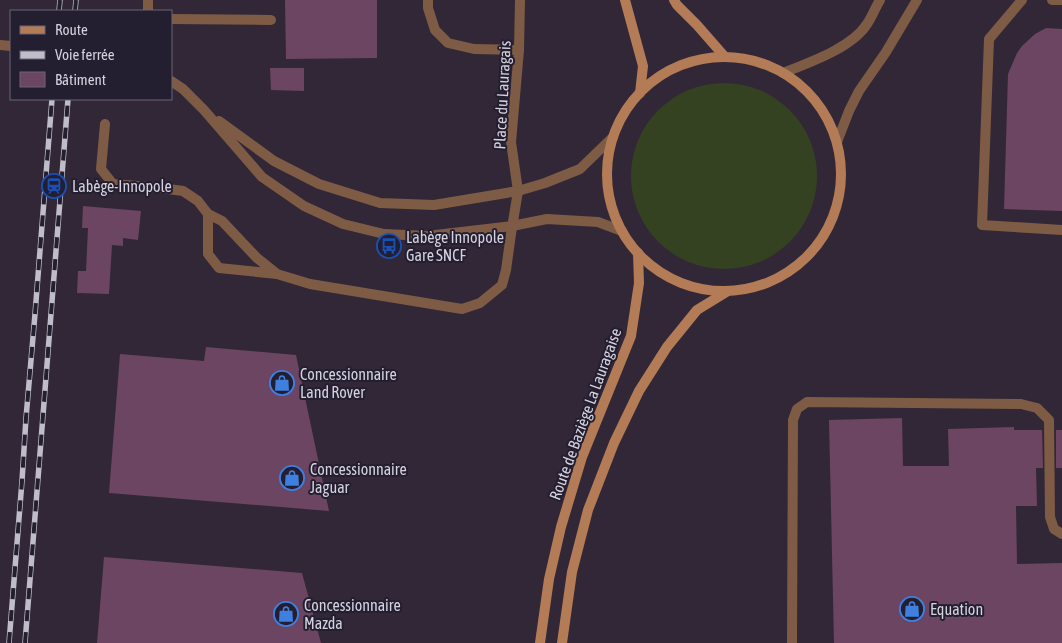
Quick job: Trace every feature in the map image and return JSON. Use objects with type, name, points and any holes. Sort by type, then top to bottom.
[{"type":"main road","points":[[625,0],[643,66],[640,92]]},
{"type":"main road","points":[[674,0],[724,57]]},
{"type":"main road","points":[[724,57],[745,59],[764,64],[783,73],[801,86],[816,102],[829,121],[837,142],[841,168],[839,195],[832,220],[819,243],[801,262],[779,278],[754,287],[728,291],[703,289],[679,282],[657,270],[638,253],[622,231],[613,209],[608,185],[608,161],[613,137],[624,113],[640,92],[658,77],[678,66],[701,59],[724,57]]},
{"type":"main road","name":"Route de Baziège La Lauragaise","points":[[540,643],[549,579],[561,527],[582,458],[631,336],[639,283],[638,253]]},
{"type":"main road","points":[[562,643],[572,572],[588,510],[614,443],[639,391],[667,347],[697,310],[728,291]]},
{"type":"street","points":[[428,0],[428,8],[436,30],[448,43],[474,49],[519,50]]},
{"type":"street","name":"Place du Lauragais","points":[[277,274],[310,284],[462,309],[480,303],[502,285],[518,191],[512,142],[519,50],[520,0]]},
{"type":"street","points":[[783,73],[839,48],[853,39],[866,26],[880,0]]},
{"type":"street","points":[[837,142],[859,91],[886,52],[917,0]]},
{"type":"street","points":[[1022,0],[989,39],[982,225],[1062,230]]},
{"type":"street","points":[[1052,0],[1062,0]]},
{"type":"street","points":[[172,19],[271,20]]},
{"type":"street","points":[[172,82],[183,89],[204,110],[262,177],[304,206],[343,224],[384,234],[427,236],[512,226],[547,219],[598,222],[622,231]]},
{"type":"street","points":[[204,110],[274,161],[319,184],[380,203],[434,205],[518,191],[580,169],[613,137]]},
{"type":"street","points":[[105,124],[101,169],[113,184],[161,188],[182,192],[198,201],[208,214],[222,221],[256,258],[277,274]]},
{"type":"street","points":[[208,214],[208,254],[219,268],[277,274]]},
{"type":"street","points":[[792,643],[793,420],[797,409],[807,402],[1022,404],[1037,408],[1049,420],[1050,516],[1054,529],[1062,534]]},
{"type":"shaded area","name":"Labège-Innopole","points":[[0,0],[1062,0],[1062,643],[0,643]]},
{"type":"green space","points":[[733,83],[760,90],[776,98],[790,110],[802,124],[810,140],[816,158],[816,194],[810,212],[802,228],[790,242],[776,254],[760,262],[742,268],[715,269],[688,262],[672,254],[646,228],[632,194],[631,167],[638,140],[646,124],[672,98],[706,84]]},
{"type":"building","points":[[285,0],[377,0],[377,58],[286,59]]},
{"type":"building","points":[[1046,28],[1062,29],[1062,211],[1004,209],[1008,74],[1022,46],[1035,34]]},
{"type":"building","points":[[270,68],[304,68],[304,91],[271,90]]},
{"type":"building","points":[[83,206],[141,211],[138,240],[123,238],[123,246],[112,245],[109,294],[77,293],[78,271],[86,271],[88,228],[82,228]]},
{"type":"building","points":[[206,347],[296,355],[329,511],[109,493],[120,354],[204,361]]},
{"type":"building","points":[[902,418],[903,466],[949,466],[948,429],[1014,427],[1014,430],[1042,430],[1043,468],[1036,468],[1037,506],[1016,506],[1017,564],[1062,563],[1062,643],[834,643],[829,420]]},
{"type":"building","points":[[1056,430],[1062,430],[1062,468],[1056,468]]},
{"type":"building","points":[[104,557],[302,573],[321,643],[97,643]]},
{"type":"railway","points":[[59,10],[60,0]]},
{"type":"railway","points":[[75,10],[76,0]]},
{"type":"railway","points":[[9,643],[52,100]]},
{"type":"railway","points":[[25,643],[68,100]]},
{"type":"place","name":"Labège-Innopole","points":[[54,186]]},
{"type":"place","name":"Labège Innopole Gare SNCF","points":[[389,246]]},
{"type":"place","name":"Concessionnaire Land Rover","points":[[282,383]]},
{"type":"place","name":"Concessionnaire Jaguar","points":[[292,478]]},
{"type":"place","name":"Equation","points":[[912,609]]},
{"type":"place","name":"Concessionnaire Mazda","points":[[286,614]]}]
